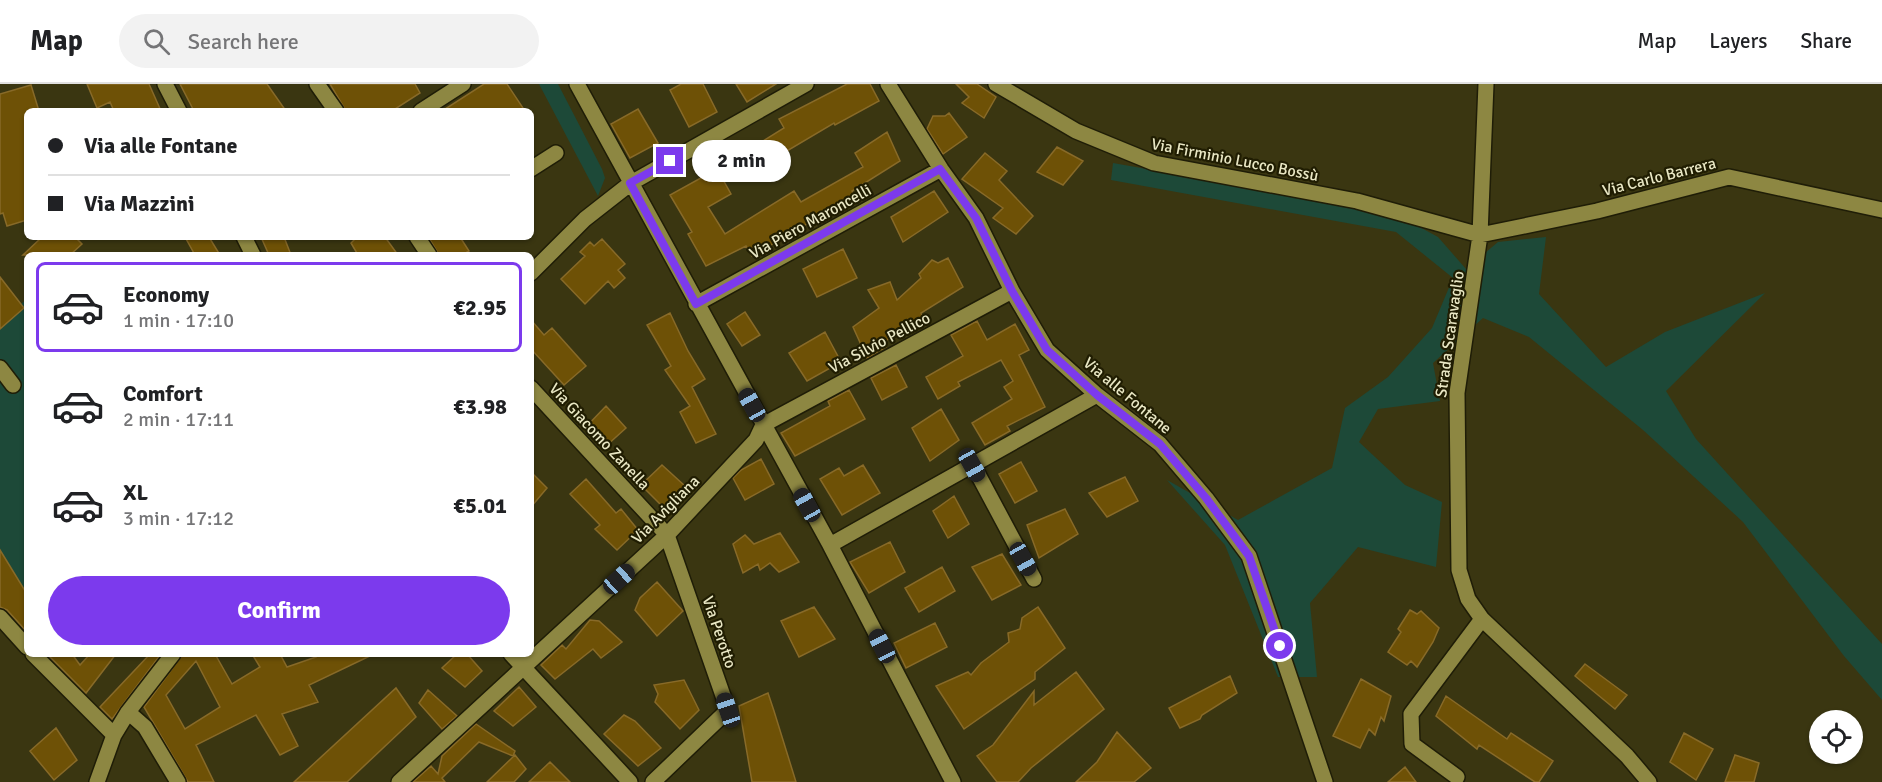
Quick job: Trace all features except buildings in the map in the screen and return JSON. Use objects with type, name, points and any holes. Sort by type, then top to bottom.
[{"type":"street","points":[[165,84],[177,108]]},
{"type":"street","points":[[317,84],[334,108]]},
{"type":"street","points":[[427,108],[463,84]]},
{"type":"street","points":[[577,84],[830,545],[953,782]]},
{"type":"street","points":[[534,270],[585,219],[630,183],[806,84]]},
{"type":"street","name":"Via alle Fontane","points":[[888,84],[940,169],[976,218],[1012,291],[1047,350],[1097,395],[1160,444],[1206,498],[1249,556],[1325,782]]},
{"type":"street","name":"Via Firminio Lucco Bossù","points":[[996,84],[1076,130],[1154,163],[1357,201],[1480,235]]},
{"type":"street","name":"Strada Scaravaglio","points":[[1486,84],[1480,235],[1457,393],[1459,570],[1468,599],[1482,619],[1627,756],[1649,782]]},
{"type":"street","points":[[534,167],[556,153]]},
{"type":"street","name":"Via Piero Maroncelli","points":[[696,304],[940,169]]},
{"type":"street","name":"Via Carlo Barrera","points":[[1480,235],[1597,211],[1729,177],[1882,210]]},
{"type":"street","name":"Via Silvio Pellico","points":[[763,425],[1012,291]]},
{"type":"street","points":[[0,368],[13,385]]},
{"type":"street","name":"Via Giacomo Zanella","points":[[534,391],[667,535]]},
{"type":"street","points":[[830,545],[1097,395]]},
{"type":"street","name":"Via Avigliana","points":[[534,656],[667,535],[756,440],[763,425]]},
{"type":"street","points":[[972,465],[1034,579]]},
{"type":"street","name":"Via Perotto","points":[[653,782],[728,710],[667,535]]},
{"type":"street","points":[[0,617],[24,644]]},
{"type":"street","points":[[1457,777],[1412,744],[1411,714],[1482,619]]},
{"type":"street","points":[[36,657],[114,735]]},
{"type":"street","points":[[97,782],[114,735],[128,712],[171,657]]},
{"type":"street","points":[[515,657],[630,782]]},
{"type":"street","name":"Via Avigliana","points":[[399,782],[533,657]]},
{"type":"street","points":[[128,712],[145,727],[178,782]]},
{"type":"green space","points":[[539,84],[558,84],[602,169],[605,178],[598,196]]},
{"type":"green space","points":[[1113,163],[1394,213],[1438,237],[1466,269],[1498,242],[1546,237],[1539,294],[1606,367],[1665,332],[1765,293],[1666,391],[1696,439],[1882,644],[1882,700],[1844,656],[1743,522],[1643,430],[1529,337],[1483,318],[1433,363],[1440,401],[1378,409],[1359,442],[1405,485],[1442,502],[1436,567],[1358,547],[1310,603],[1317,677],[1278,677],[1225,545],[1167,480],[1238,520],[1332,468],[1345,408],[1388,377],[1432,328],[1453,278],[1396,232],[1111,180]]},
{"type":"green space","points":[[24,301],[24,590],[0,550],[0,321]]},
{"type":"route","points":[[670,161],[630,183],[696,304],[940,169],[976,218],[1012,291],[1047,350],[1097,395],[1160,444],[1206,498],[1249,556],[1280,646]]}]
